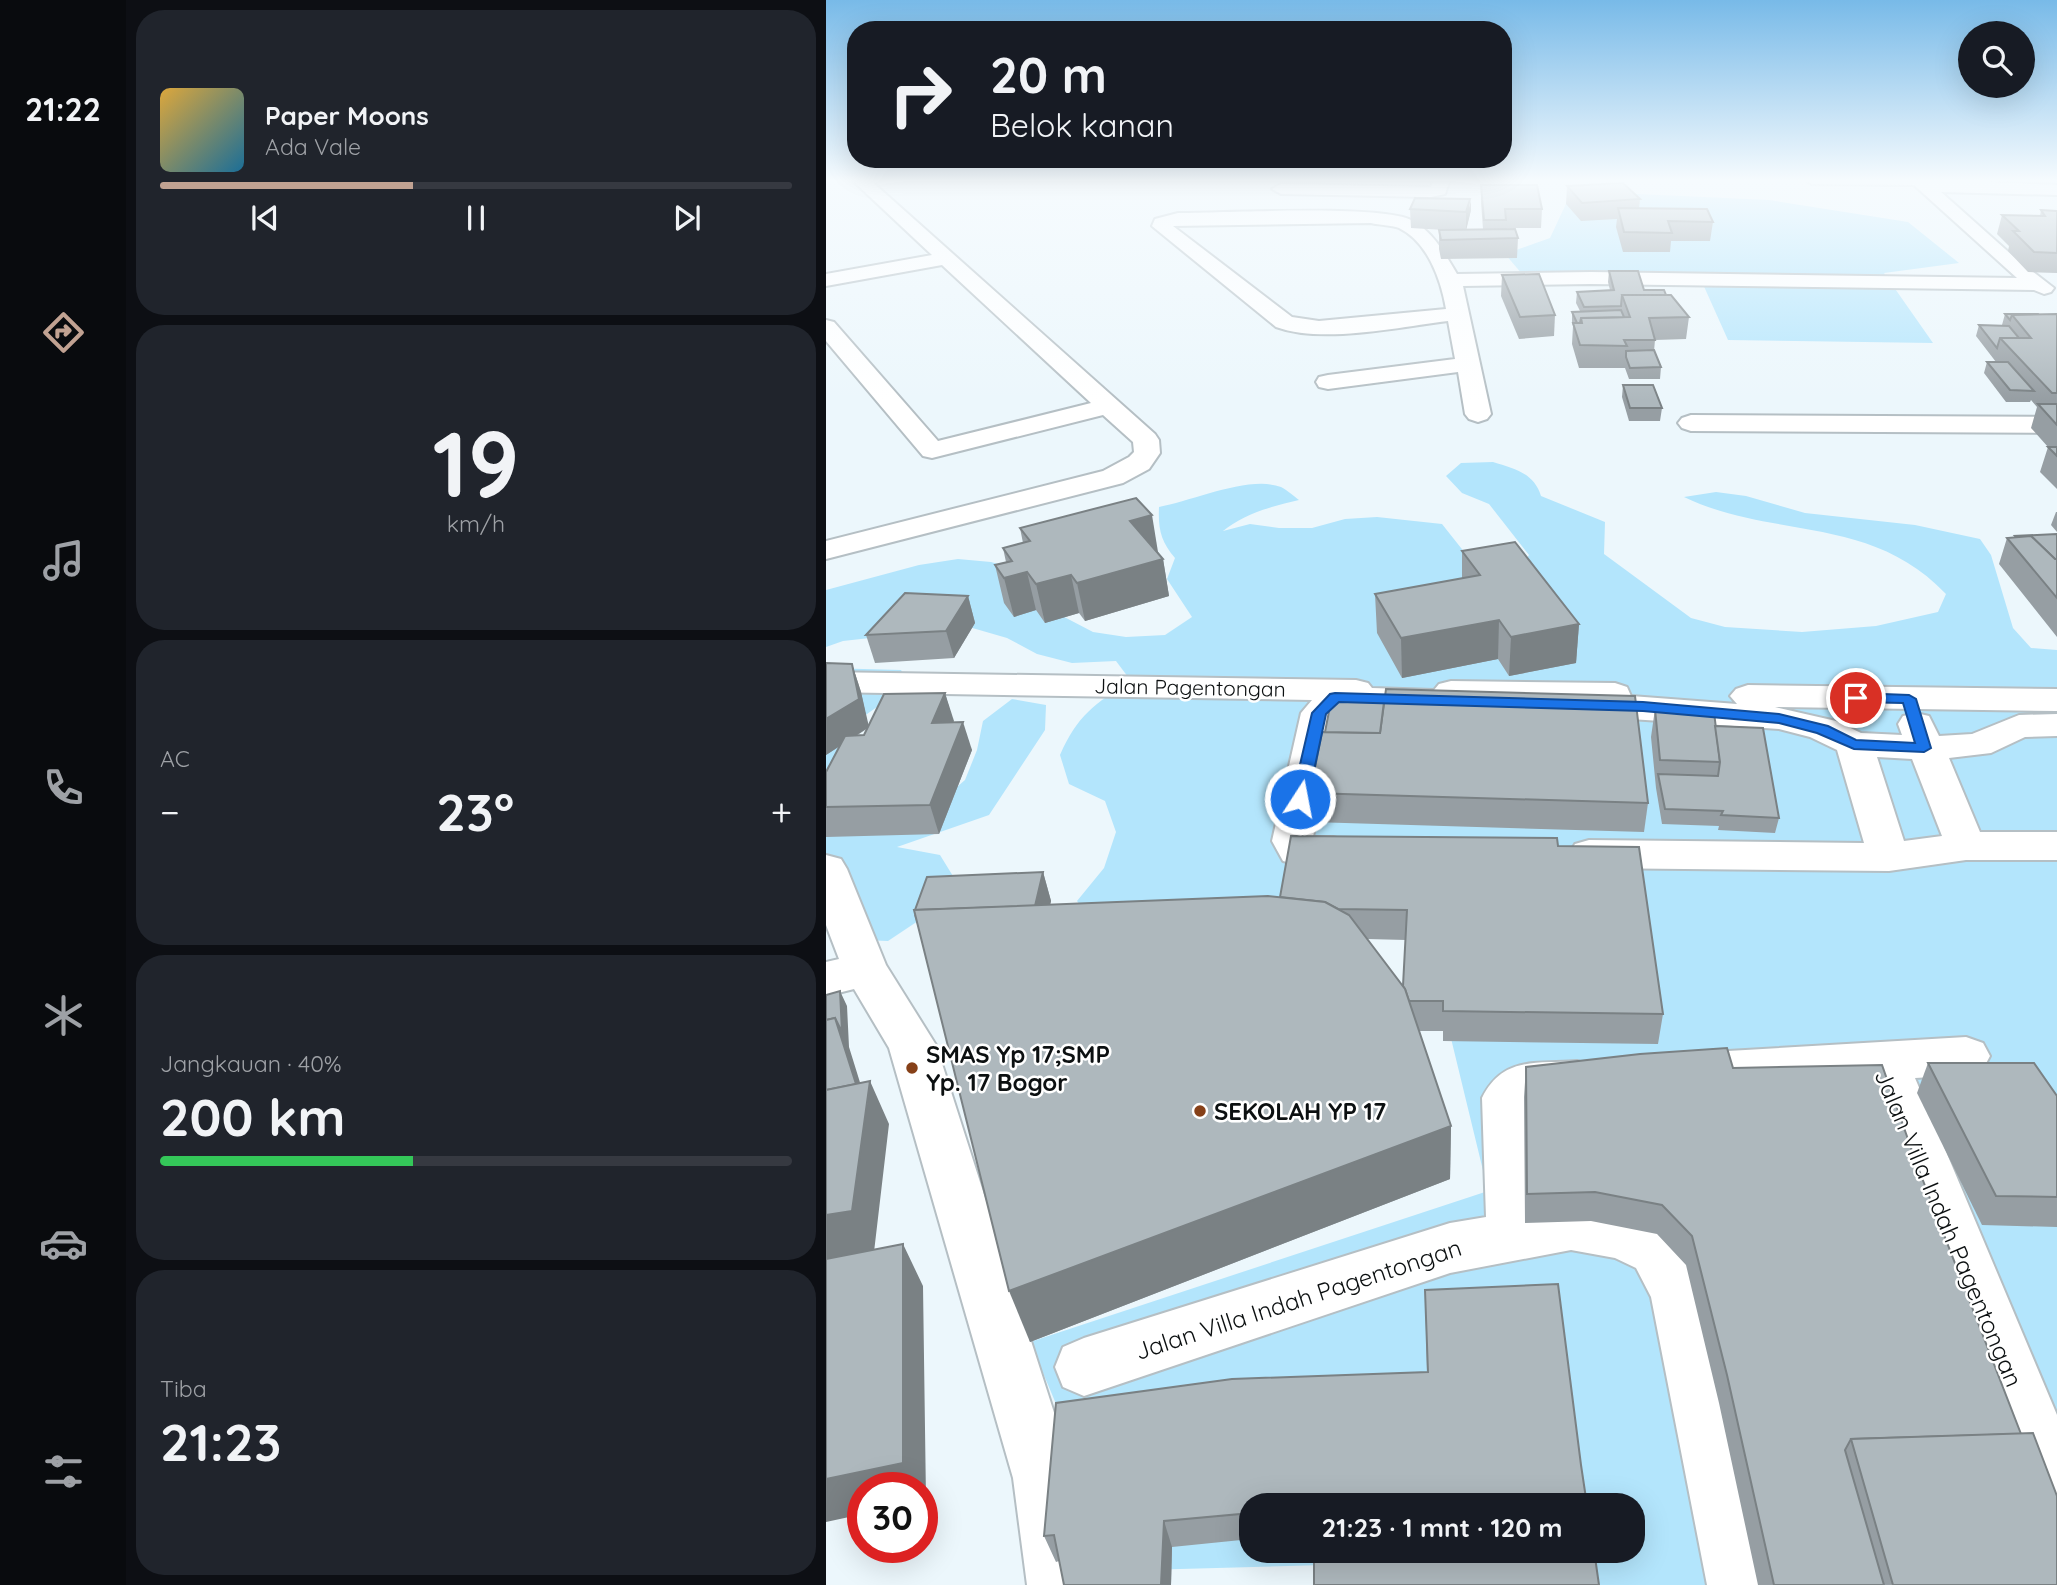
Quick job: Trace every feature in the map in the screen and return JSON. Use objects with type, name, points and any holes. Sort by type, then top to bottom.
[{"type":"street","points":[[826,550],[1113,478],[1139,463],[1147,453],[1146,440],[939,253]]},
{"type":"street","points":[[1196,253],[1284,322],[1298,327],[1319,328],[1458,314]]},
{"type":"street","points":[[1434,253],[1451,280],[1478,414]]},
{"type":"street","points":[[1998,253],[2007,261],[2040,277],[2057,298]]},
{"type":"street","points":[[826,280],[945,259]]},
{"type":"street","points":[[1451,280],[2040,277]]},
{"type":"street","points":[[826,327],[932,450],[1108,406]]},
{"type":"street","points":[[1328,382],[1468,364]]},
{"type":"street","points":[[1691,424],[2057,425]]},
{"type":"street","name":"Jalan Pagentongan","points":[[826,682],[2057,700]]},
{"type":"street","points":[[1366,852],[1297,851],[1292,841],[1319,713],[1335,697],[1643,707],[1779,718],[1823,729],[1854,744],[1924,748],[1978,745],[2019,726],[2057,725]]},
{"type":"street","points":[[1909,699],[1924,748],[1966,846]]},
{"type":"street","points":[[1854,744],[1889,856]]},
{"type":"street","points":[[1559,853],[1889,856],[1966,846],[2057,846]]},
{"type":"street","points":[[826,869],[846,974],[912,1045],[1044,1478],[1060,1585]]},
{"type":"street","points":[[1884,1061],[1966,1056]]},
{"type":"street","name":"Jalan Villa Indah Pagentongan","points":[[1683,1073],[1884,1061],[2041,1408],[2057,1490]]},
{"type":"street","points":[[1514,1237],[1507,1098],[1520,1085],[1618,1078]]},
{"type":"street","name":"Jalan Villa Indah Pagentongan","points":[[1084,1367],[1450,1248],[1571,1226],[1620,1235],[1655,1250],[1678,1293],[1740,1585]]},
{"type":"shaded area","points":[[1947,253],[1959,263],[1884,273],[1933,343],[1728,340],[1702,282],[1529,282],[1505,254]]},
{"type":"shaded area","points":[[1493,462],[1529,477],[1541,496],[1605,522],[1604,554],[1691,618],[1725,627],[1802,632],[1876,626],[1938,612],[1946,594],[1917,569],[1886,551],[1853,539],[1718,510],[1684,497],[1716,492],[1746,496],[1805,513],[1915,525],[1980,539],[1991,555],[2013,628],[2031,648],[2057,650],[2057,1585],[1507,1585],[1503,1563],[1645,1563],[1645,1493],[1239,1493],[1239,1563],[1395,1563],[1106,1571],[1067,1430],[1030,1342],[1488,1191],[1424,927],[1102,931],[1077,901],[1104,868],[1116,832],[1105,801],[1069,784],[1060,755],[1073,730],[1088,712],[1131,681],[1116,661],[1072,663],[1037,654],[1007,638],[969,627],[843,641],[826,647],[826,590],[919,565],[958,559],[991,562],[1019,570],[1047,608],[1093,632],[1126,637],[1165,635],[1192,617],[1167,579],[1175,558],[1161,535],[1159,507],[1253,484],[1281,487],[1299,500],[1259,511],[1223,531],[1250,524],[1279,528],[1312,528],[1345,519],[1377,517],[1442,524],[1465,553],[1518,573],[1529,555],[1489,504],[1462,493],[1446,476],[1461,463]]},
{"type":"shaded area","points":[[826,668],[901,670],[912,688],[877,707],[847,728],[837,752],[934,807],[965,780],[977,750],[983,721],[1012,699],[1046,705],[1045,730],[989,815],[897,847],[940,855],[956,881],[930,913],[888,941],[837,939],[826,901]]},
{"type":"building","points":[[1609,271],[1638,271],[1644,290],[1664,290],[1666,295],[1622,295],[1621,306],[1584,307],[1577,292],[1614,290]]},
{"type":"building","points":[[1539,274],[1555,315],[1520,317],[1502,275]]},
{"type":"building","points":[[1622,295],[1671,295],[1689,317],[1649,318],[1655,340],[1624,340],[1627,346],[1580,345],[1573,323],[1582,323],[1581,318],[1630,317]]},
{"type":"building","points":[[1621,310],[1624,317],[1581,318],[1580,323],[1577,323],[1572,312]]},
{"type":"building","points":[[2005,314],[2039,315],[2012,315],[2010,320]]},
{"type":"building","points":[[2057,314],[2057,393],[2052,393],[2000,338],[2031,338],[2012,315]]},
{"type":"building","points":[[1979,325],[2009,326],[2019,338],[2000,338],[1997,348]]},
{"type":"building","points":[[1654,350],[1661,367],[1630,368],[1626,351]]},
{"type":"building","points":[[1987,362],[2008,362],[2034,391],[2010,390]]},
{"type":"building","points":[[1623,385],[1653,385],[1662,408],[1630,408]]},
{"type":"building","points":[[2038,404],[2057,404],[2057,425]]},
{"type":"building","points":[[2048,447],[2057,447],[2057,456]]},
{"type":"building","points":[[1136,498],[1152,515],[1130,521],[1163,559],[1077,583],[1071,575],[1036,584],[1027,572],[1004,578],[995,565],[1012,561],[1003,548],[1030,541],[1020,528]]},
{"type":"building","points":[[2057,534],[2057,559],[2031,536],[2015,536]]},
{"type":"building","points":[[2031,536],[2057,559],[2057,598],[2007,538]]},
{"type":"building","points":[[1515,542],[1579,624],[1511,637],[1499,620],[1401,638],[1375,594],[1480,575],[1462,551]]},
{"type":"building","points":[[905,593],[968,596],[946,631],[866,635]]},
{"type":"building","points":[[826,663],[852,664],[859,699],[826,719]]},
{"type":"building","points":[[1386,689],[1635,696],[1648,803],[1310,793],[1322,732],[1380,733]]},
{"type":"building","points":[[945,693],[932,723],[963,722],[930,805],[826,807],[826,772],[845,736],[864,735],[884,694]]},
{"type":"building","points":[[1331,701],[1384,702],[1380,733],[1325,732]]},
{"type":"building","points":[[1655,709],[1714,712],[1720,762],[1660,760]]},
{"type":"building","points":[[1715,726],[1763,728],[1779,818],[1721,815],[1723,811],[1665,809],[1658,774],[1718,776],[1720,762]]},
{"type":"building","points":[[1291,836],[1557,838],[1558,846],[1639,847],[1663,1014],[1443,1011],[1443,1001],[1409,1001],[1403,986],[1407,910],[1338,909],[1325,902],[1280,897]]},
{"type":"building","points":[[1043,872],[1035,906],[915,910],[927,877]]},
{"type":"building","name":"SEKOLAH YP 17","points":[[1268,896],[1325,902],[1349,915],[1405,989],[1451,1126],[1009,1291],[914,910]]},
{"type":"building","points":[[840,991],[842,1032],[835,1018],[826,1020],[826,995]]},
{"type":"building","points":[[835,1018],[856,1084],[826,1090],[826,1020]]},
{"type":"building","points":[[1727,1048],[1733,1068],[1882,1065],[1917,1165],[2021,1434],[1851,1439],[1845,1450],[1884,1585],[1774,1585],[1727,1375],[1692,1236],[1662,1205],[1595,1192],[1527,1194],[1526,1067],[1640,1054]]},
{"type":"building","points":[[1928,1063],[2034,1063],[2057,1096],[2057,1197],[1996,1196]]},
{"type":"building","points":[[870,1081],[852,1211],[826,1215],[826,1090]]},
{"type":"building","points":[[903,1244],[903,1463],[847,1472],[847,1475],[826,1479],[826,1259]]},
{"type":"building","points":[[1558,1284],[1585,1493],[1239,1493],[1239,1514],[1164,1521],[1161,1585],[1064,1585],[1054,1535],[1044,1536],[1056,1403],[1232,1379],[1428,1372],[1425,1290]]},
{"type":"building","points":[[2033,1433],[2057,1496],[2057,1585],[1893,1585],[1851,1439]]},
{"type":"building","points":[[1314,1563],[1596,1563],[1599,1585],[1314,1585]]},
{"type":"place","name":"SMAS Yp 17;SMP Yp. 17 Bogor","points":[[912,1068]]},
{"type":"place","name":"SEKOLAH YP 17","points":[[1200,1111]]},
{"type":"route","points":[[1300,799],[1319,713],[1335,697],[1643,707],[1779,718],[1823,729],[1854,744],[1924,748],[1909,699],[1856,698]]}]
